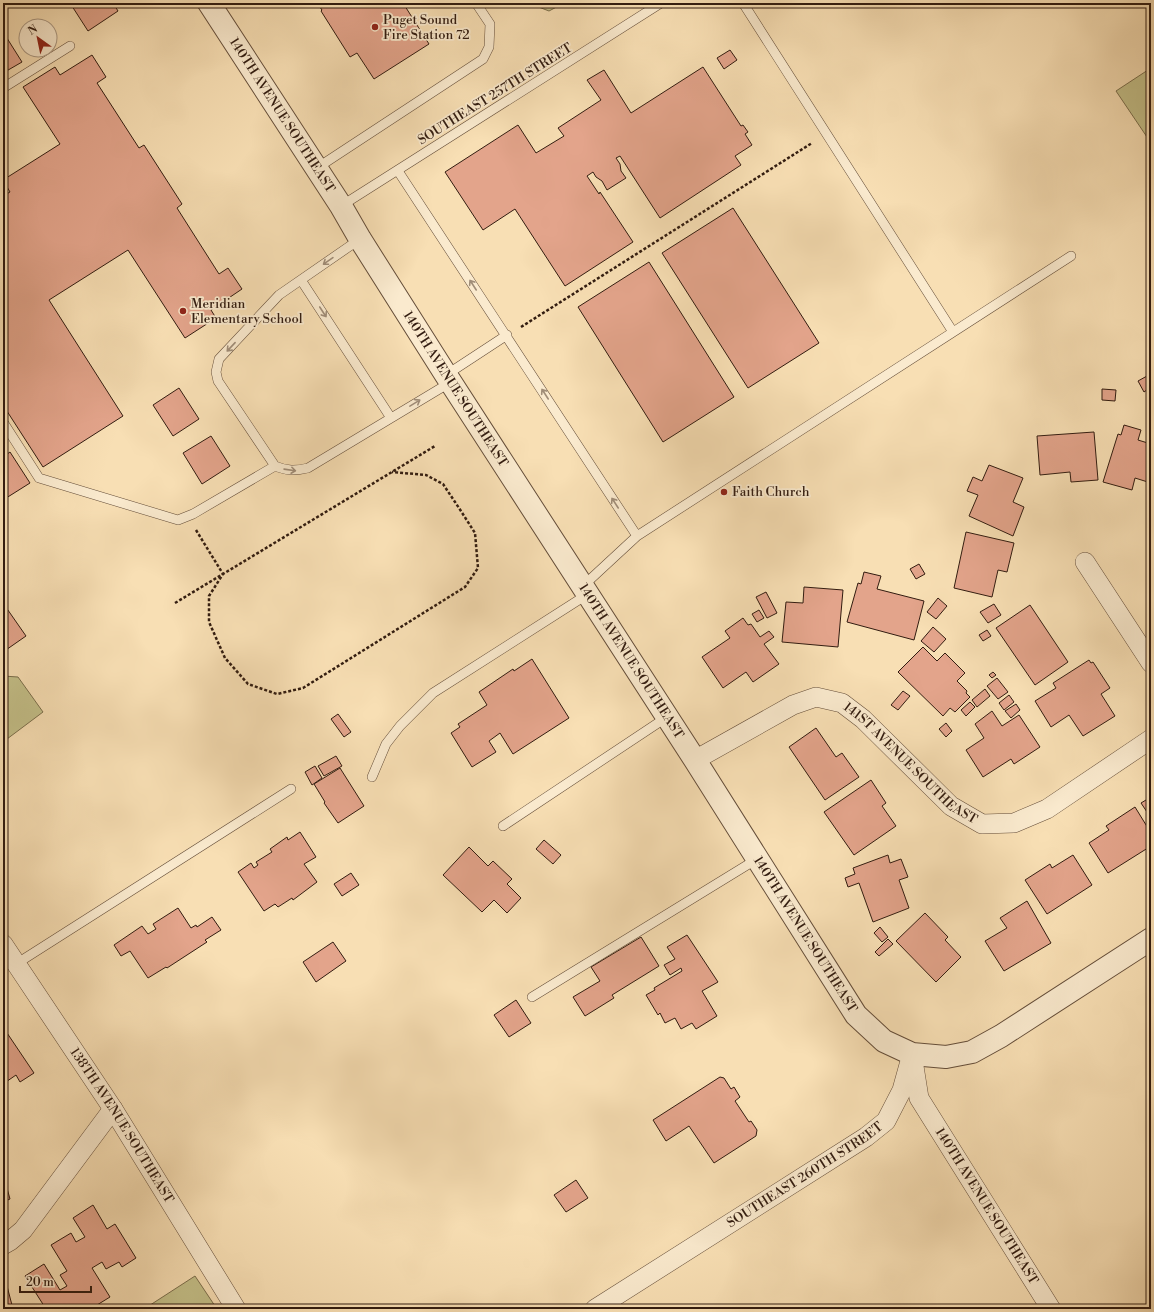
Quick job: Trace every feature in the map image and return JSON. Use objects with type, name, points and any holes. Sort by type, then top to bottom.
[{"type":"street","name":"140TH AVENUE SOUTHEAST","points":[[209,3],[317,168],[448,378],[695,760],[856,1015],[884,1041],[912,1054],[919,1098],[1051,1309]]},
{"type":"street","points":[[1085,562],[1151,663]]},
{"type":"street","name":"141ST AVENUE SOUTHEAST","points":[[695,760],[793,705],[816,697],[842,703],[863,719],[950,806],[982,824],[1014,823],[1047,808],[1151,739]]},
{"type":"street","points":[[912,1054],[946,1057],[972,1052],[1001,1036],[1151,939]]},
{"type":"street","name":"138TH AVENUE SOUTHEAST","points":[[7,953],[113,1109],[236,1309]]},
{"type":"street","name":"SOUTHEAST 260TH STREET","points":[[595,1309],[866,1138],[886,1121],[902,1090],[912,1054]]},
{"type":"street","points":[[3,1245],[10,1242],[23,1230],[113,1109]]},
{"type":"lane","points":[[317,168],[482,59],[489,47],[490,24],[476,3]]},
{"type":"lane","name":"SOUTHEAST 257TH STREET","points":[[341,206],[661,3]]},
{"type":"lane","points":[[742,3],[953,332]]},
{"type":"lane","points":[[3,88],[70,46]]},
{"type":"lane","points":[[398,171],[507,335],[637,536]]},
{"type":"lane","points":[[360,239],[279,295],[219,359],[216,372],[218,382],[275,466],[286,470],[297,471],[308,468],[391,418],[507,335]]},
{"type":"lane","points":[[372,777],[386,744],[400,726],[434,694],[585,590],[637,536],[1071,256]]},
{"type":"lane","points":[[301,280],[391,418]]},
{"type":"lane","points":[[3,422],[39,478],[178,520],[275,466]]},
{"type":"lane","points":[[503,826],[667,717]]},
{"type":"lane","points":[[7,953],[291,789]]},
{"type":"lane","points":[[532,997],[757,858]]},
{"type":"path","points":[[507,335],[826,134]]},
{"type":"path","points":[[175,603],[435,446]]},
{"type":"path","points":[[223,574],[209,596],[209,622],[225,658],[248,684],[277,694],[303,688],[465,587],[478,568],[475,533],[443,484],[426,475],[392,472]]},
{"type":"path","points":[[187,516],[223,574]]},
{"type":"shaded area","points":[[534,3],[564,3],[549,11],[536,6]]},
{"type":"shaded area","points":[[1151,68],[1151,143],[1116,91]]},
{"type":"shaded area","points":[[3,676],[18,677],[43,712],[3,742]]},
{"type":"shaded area","points":[[195,1276],[217,1309],[144,1309]]},
{"type":"building","points":[[70,3],[113,3],[118,11],[88,31]]},
{"type":"building","name":"Puget Sound Fire Station 72","points":[[317,3],[403,3],[429,44],[374,79],[357,53],[350,57]]},
{"type":"building","points":[[1136,3],[1151,3],[1151,9],[1136,5]]},
{"type":"building","points":[[5,35],[18,58],[22,62],[3,73],[3,36]]},
{"type":"building","points":[[730,50],[737,60],[724,69],[717,58]]},
{"type":"building","points":[[92,55],[106,77],[97,83],[139,148],[144,145],[182,204],[177,208],[219,274],[228,268],[242,289],[211,310],[216,318],[185,338],[128,250],[49,300],[123,416],[43,467],[3,405],[3,196],[10,192],[3,180],[60,144],[23,87],[55,67],[60,75]]},
{"type":"building","points":[[703,67],[741,126],[743,125],[748,132],[745,134],[752,145],[735,156],[741,165],[660,218],[620,156],[616,158],[620,164],[621,171],[626,178],[607,190],[602,181],[596,177],[593,172],[587,176],[599,194],[600,192],[633,242],[565,286],[515,209],[483,230],[445,172],[518,125],[536,153],[564,136],[558,128],[601,100],[587,80],[604,70],[631,113]]},
{"type":"building","points":[[733,208],[819,343],[748,388],[662,253]]},
{"type":"building","points":[[649,262],[734,397],[663,442],[578,307]]},
{"type":"building","points":[[1147,376],[1151,382],[1151,387],[1144,392],[1138,381]]},
{"type":"building","points":[[179,388],[199,419],[173,436],[153,405]]},
{"type":"building","points":[[1102,389],[1116,390],[1115,401],[1102,400]]},
{"type":"building","points":[[1124,425],[1141,430],[1138,440],[1151,444],[1151,483],[1135,478],[1132,490],[1103,482],[1118,434],[1121,435]]},
{"type":"building","points":[[1094,432],[1098,480],[1071,482],[1070,472],[1040,475],[1037,436]]},
{"type":"building","points":[[211,436],[230,466],[202,484],[183,453]]},
{"type":"building","points":[[10,452],[30,483],[3,500],[3,457]]},
{"type":"building","points":[[989,465],[1023,478],[1013,502],[1024,507],[1013,536],[969,516],[978,495],[967,491],[973,477],[982,481]]},
{"type":"building","points":[[966,532],[1014,543],[1007,572],[998,570],[992,597],[954,588]]},
{"type":"building","points":[[919,564],[925,574],[916,579],[910,569]]},
{"type":"building","points":[[864,572],[881,576],[877,589],[924,601],[914,640],[847,622],[858,583],[861,584]]},
{"type":"building","points":[[804,587],[843,590],[838,647],[782,642],[786,602],[803,603]]},
{"type":"building","points":[[766,592],[777,613],[767,618],[756,597]]},
{"type":"building","points":[[938,598],[947,606],[936,619],[927,612]]},
{"type":"building","points":[[3,603],[26,636],[3,652]]},
{"type":"building","points":[[994,604],[1001,615],[988,623],[980,612]]},
{"type":"building","points":[[1030,605],[1068,662],[1035,685],[996,628]]},
{"type":"building","points":[[759,610],[764,618],[757,622],[752,614]]},
{"type":"building","points":[[743,618],[748,625],[751,624],[760,637],[769,631],[774,637],[764,644],[779,664],[753,682],[746,672],[723,688],[702,657],[730,638],[725,631]]},
{"type":"building","points":[[933,627],[946,639],[934,652],[921,641]]},
{"type":"building","points":[[987,630],[991,636],[983,641],[979,635]]},
{"type":"building","points":[[923,647],[937,661],[945,653],[965,673],[957,681],[967,691],[966,693],[970,697],[955,712],[950,708],[943,716],[898,672]]},
{"type":"building","points":[[532,659],[569,718],[513,754],[500,733],[489,741],[496,752],[472,767],[451,733],[460,727],[458,724],[487,705],[479,692],[513,669],[514,671]]},
{"type":"building","points":[[1089,660],[1091,663],[1093,662],[1110,688],[1101,694],[1115,716],[1083,736],[1069,715],[1051,727],[1035,701],[1056,688],[1053,683]]},
{"type":"building","points":[[993,672],[996,675],[992,678],[989,675]]},
{"type":"building","points":[[997,678],[1008,692],[998,699],[987,686]]},
{"type":"building","points":[[985,689],[990,696],[977,707],[972,700]]},
{"type":"building","points":[[903,691],[910,696],[898,710],[891,705]]},
{"type":"building","points":[[1009,695],[1014,702],[1004,710],[999,703]]},
{"type":"building","points":[[970,702],[975,707],[966,716],[961,710]]},
{"type":"building","points":[[1016,704],[1020,710],[1011,718],[1005,711]]},
{"type":"building","points":[[992,711],[1002,726],[1019,715],[1040,747],[1014,764],[1011,759],[983,777],[966,750],[984,738],[975,724]]},
{"type":"building","points":[[338,714],[351,732],[344,737],[331,719]]},
{"type":"building","points":[[946,723],[952,731],[946,737],[939,729]]},
{"type":"building","points":[[816,728],[836,757],[842,753],[859,777],[825,800],[789,747]]},
{"type":"building","points":[[336,756],[342,766],[324,776],[318,766]]},
{"type":"building","points":[[315,766],[322,778],[312,785],[305,772]]},
{"type":"building","points":[[340,768],[364,806],[338,823],[324,803],[325,802],[314,784]]},
{"type":"building","points":[[871,780],[886,803],[882,806],[896,826],[854,855],[824,812]]},
{"type":"building","points":[[1151,797],[1151,818],[1141,803]]},
{"type":"building","points":[[1135,807],[1151,833],[1151,846],[1108,873],[1089,843],[1109,830],[1106,826]]},
{"type":"building","points":[[300,832],[316,857],[304,864],[317,882],[293,900],[292,898],[278,907],[275,904],[264,911],[238,872],[251,863],[254,868],[258,865],[256,862],[272,852],[270,849],[287,837],[288,840]]},
{"type":"building","points":[[544,840],[561,855],[553,864],[536,849]]},
{"type":"building","points":[[469,847],[488,866],[493,861],[512,879],[507,884],[521,898],[507,913],[494,900],[482,912],[443,875]]},
{"type":"building","points":[[888,855],[890,863],[901,859],[908,877],[899,880],[909,908],[873,922],[859,883],[848,887],[845,878],[855,874],[853,868]]},
{"type":"building","points":[[1073,855],[1092,885],[1047,914],[1025,880],[1050,864],[1052,868]]},
{"type":"building","points":[[351,873],[359,885],[342,896],[334,884]]},
{"type":"building","points":[[1027,901],[1051,943],[1004,971],[985,941],[1007,928],[1000,918]]},
{"type":"building","points":[[178,908],[191,928],[196,925],[197,927],[212,917],[221,930],[205,940],[207,942],[167,968],[166,967],[148,978],[130,951],[121,956],[114,945],[142,926],[148,934],[156,929],[153,924]]},
{"type":"building","points":[[925,913],[948,937],[945,940],[961,957],[936,982],[896,941]]},
{"type":"building","points":[[880,927],[888,937],[882,942],[874,933]]},
{"type":"building","points":[[687,935],[718,982],[702,991],[717,1016],[696,1029],[692,1023],[681,1029],[675,1018],[665,1023],[660,1013],[658,1015],[646,995],[655,990],[654,988],[682,971],[681,968],[670,975],[664,965],[675,959],[667,947]]},
{"type":"building","points":[[641,937],[659,966],[612,995],[614,998],[585,1016],[573,997],[600,981],[591,967]]},
{"type":"building","points":[[888,939],[893,944],[879,956],[875,952]]},
{"type":"building","points":[[333,942],[346,961],[316,982],[303,962]]},
{"type":"building","points":[[516,1000],[531,1023],[509,1037],[494,1015]]},
{"type":"building","points":[[3,1027],[34,1073],[20,1082],[16,1075],[3,1084]]},
{"type":"building","points":[[720,1077],[724,1078],[731,1089],[734,1087],[740,1097],[735,1101],[749,1122],[751,1121],[757,1130],[756,1136],[714,1163],[689,1126],[666,1141],[653,1120]]},
{"type":"building","points":[[3,1174],[10,1199],[3,1202]]},
{"type":"building","points":[[576,1180],[588,1198],[566,1212],[554,1195]]},
{"type":"building","points":[[93,1205],[107,1229],[115,1224],[136,1258],[122,1267],[119,1262],[106,1269],[102,1262],[92,1268],[110,1297],[97,1305],[98,1307],[94,1309],[46,1309],[25,1276],[44,1264],[60,1290],[67,1286],[60,1275],[67,1271],[51,1245],[71,1233],[76,1242],[85,1237],[73,1218]]},
{"type":"building","points":[[7,1286],[13,1309],[3,1309],[3,1287]]},
{"type":"place","name":"Puget Sound Fire Station 72","points":[[375,27]]},
{"type":"place","name":"Meridian Elementary School","points":[[183,311]]},
{"type":"place","name":"Faith Church","points":[[724,492]]}]
